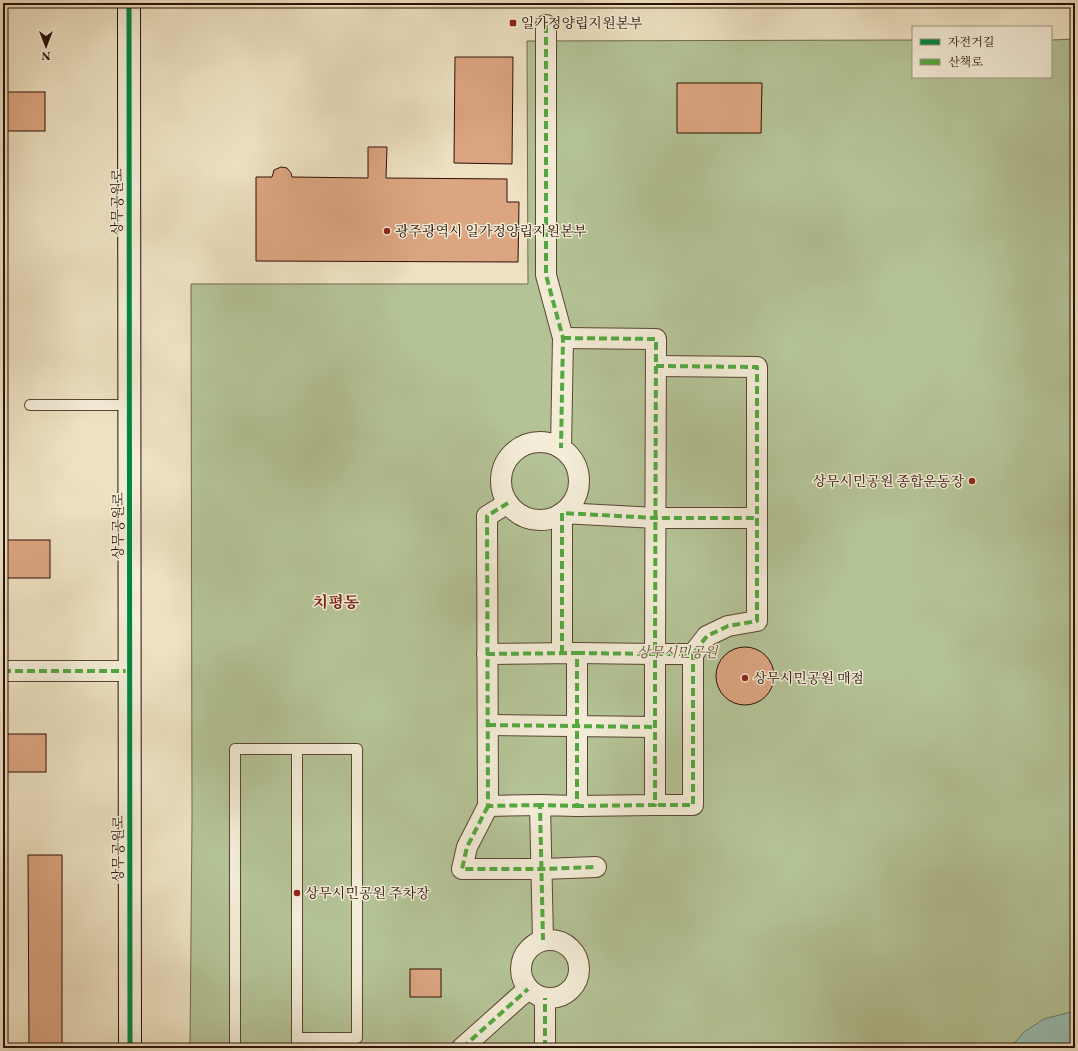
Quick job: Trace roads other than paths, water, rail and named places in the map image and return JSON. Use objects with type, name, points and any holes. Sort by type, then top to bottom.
[{"type":"street","name":"상무공원로","points":[[129,3],[130,1048]]},
{"type":"street","points":[[546,25],[546,275],[563,338],[561,448]]},
{"type":"street","points":[[563,338],[656,339],[655,805]]},
{"type":"street","points":[[488,806],[694,805],[694,654],[707,636],[728,626],[757,621],[757,367],[656,366]]},
{"type":"street","points":[[536,442],[549,443],[561,448],[571,457],[578,468],[580,482],[577,494],[571,504],[562,513],[552,518],[539,520],[527,518],[516,512],[508,503],[503,491],[501,477],[504,464],[512,454],[523,446],[536,442]]},
{"type":"street","points":[[508,503],[487,516],[488,806],[467,848],[462,869],[596,867]]},
{"type":"street","points":[[562,513],[656,518],[757,518]]},
{"type":"street","points":[[562,513],[570,653],[577,726],[577,806]]},
{"type":"street","points":[[487,654],[694,654]]},
{"type":"street","points":[[3,671],[130,671]]},
{"type":"street","points":[[488,725],[655,727]]},
{"type":"street","points":[[540,805],[543,940]]},
{"type":"street","points":[[543,940],[562,942],[576,955],[579,964],[579,973],[576,982],[571,990],[554,998],[537,993],[523,980],[520,971],[526,952],[533,945],[543,940]]},
{"type":"street","points":[[462,1048],[537,993]]},
{"type":"street","points":[[537,993],[545,1048]]},
{"type":"lane","points":[[30,405],[130,405]]},
{"type":"lane","points":[[235,1048],[235,749],[297,749],[357,749],[357,1038],[297,1043],[297,749]]},
{"type":"water","points":[[1075,1011],[1075,1048],[1010,1048],[1024,1032],[1044,1019]]},
{"type":"place","name":"일가정양립지원본부","points":[[513,23]]},
{"type":"place","name":"광주광역시 일가정양립지원본부","points":[[387,231]]},
{"type":"place","name":"상무시민공원 종합운동장","points":[[972,481]]},
{"type":"place","name":"상무시민공원 매점","points":[[745,678]]},
{"type":"place","name":"상무시민공원 주차장","points":[[297,893]]},
{"type":"district","name":"치평동","points":[[336,602]]},
{"type":"park label","name":"상무시민공원","points":[[677,652]]}]
